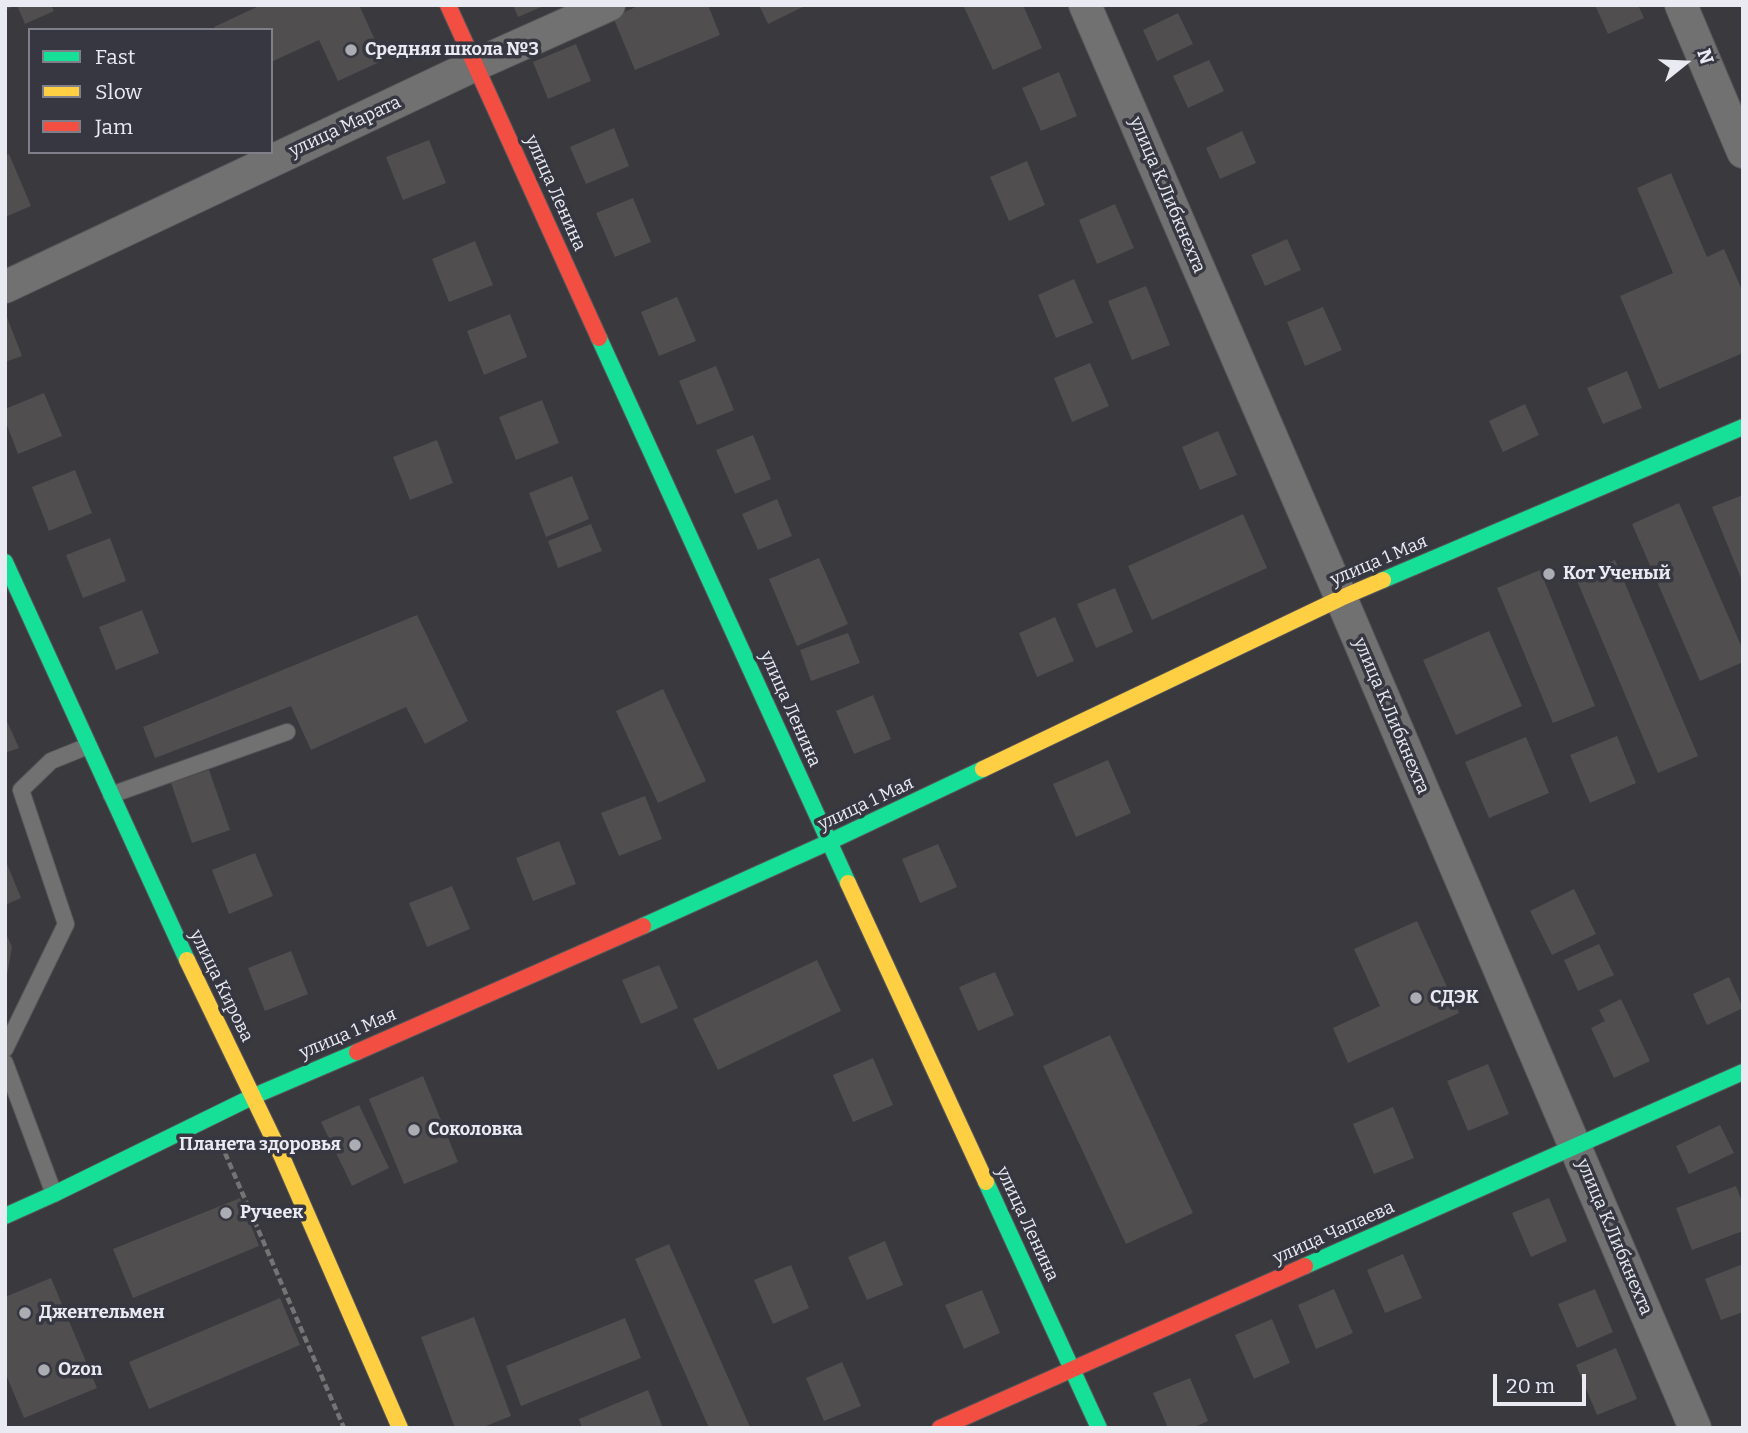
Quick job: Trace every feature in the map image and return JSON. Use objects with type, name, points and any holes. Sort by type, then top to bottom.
[{"type":"main road","name":"улица Ленина","points":[[448,5],[1098,1428]]},
{"type":"main road","name":"улица 1 Мая","points":[[5,1216],[254,1096],[829,842],[1341,598],[1743,427]]},
{"type":"main road","name":"улица Кирова","points":[[5,562],[204,998],[272,1133],[400,1428]]},
{"type":"main road","name":"улица Чапаева","points":[[940,1428],[1743,1072]]},
{"type":"street","name":"улица Марата","points":[[5,287],[475,65],[609,5]]},
{"type":"street","name":"улица К.Либкнехта","points":[[1085,5],[1695,1428]]},
{"type":"street","points":[[1681,5],[1743,152]]},
{"type":"lane","points":[[111,795],[287,732]]},
{"type":"lane","points":[[5,1049],[66,924],[21,790],[51,761],[88,746]]},
{"type":"lane","points":[[5,1063],[54,1194]]},
{"type":"path","points":[[225,1153],[344,1428]]},
{"type":"building","points":[[17,5],[51,5],[54,11],[25,24]]},
{"type":"building","name":"Средняя школа №3","points":[[261,5],[359,5],[384,60],[338,81],[319,40],[273,61],[273,28],[214,27]]},
{"type":"building","points":[[513,5],[546,5],[518,17]]},
{"type":"building","points":[[640,5],[708,5],[720,35],[635,70],[613,17]]},
{"type":"building","points":[[759,5],[807,5],[768,24]]},
{"type":"building","points":[[1023,5],[1042,48],[993,70],[964,7]]},
{"type":"building","points":[[1595,5],[1638,5],[1644,18],[1608,34]]},
{"type":"building","points":[[1178,13],[1193,44],[1157,61],[1143,30]]},
{"type":"building","points":[[576,44],[591,81],[548,99],[533,62]]},
{"type":"building","points":[[1209,60],[1224,91],[1188,108],[1173,76]]},
{"type":"building","points":[[1059,72],[1077,116],[1041,131],[1022,88]]},
{"type":"building","points":[[614,128],[629,166],[586,184],[570,147]]},
{"type":"building","points":[[1242,131],[1256,163],[1220,179],[1206,148]]},
{"type":"building","points":[[429,140],[446,183],[403,200],[386,157]]},
{"type":"building","points":[[9,154],[31,206],[5,217],[5,156]]},
{"type":"building","points":[[1027,161],[1045,205],[1009,221],[990,177]]},
{"type":"building","points":[[1671,173],[1707,257],[1724,249],[1743,292],[1743,353],[1659,389],[1620,296],[1673,273],[1637,188]]},
{"type":"building","points":[[633,198],[651,242],[615,257],[596,213]]},
{"type":"building","points":[[1115,204],[1134,248],[1097,264],[1079,220]]},
{"type":"building","points":[[1287,239],[1301,270],[1265,286],[1251,255]]},
{"type":"building","points":[[475,241],[493,285],[449,302],[432,259]]},
{"type":"building","points":[[1074,279],[1093,323],[1056,338],[1038,295]]},
{"type":"building","points":[[1146,286],[1170,345],[1132,360],[1108,301]]},
{"type":"building","points":[[677,297],[696,341],[659,356],[641,312]]},
{"type":"building","points":[[1323,307],[1342,350],[1305,366],[1287,322]]},
{"type":"building","points":[[5,312],[22,356],[5,362]]},
{"type":"building","points":[[510,314],[527,357],[484,375],[467,331]]},
{"type":"building","points":[[1090,363],[1109,406],[1072,422],[1054,378]]},
{"type":"building","points":[[716,366],[734,410],[697,425],[679,381]]},
{"type":"building","points":[[1627,371],[1642,408],[1603,424],[1587,388]]},
{"type":"building","points":[[44,393],[62,436],[18,454],[5,420],[5,409]]},
{"type":"building","points":[[542,400],[559,443],[516,460],[499,417]]},
{"type":"building","points":[[1525,404],[1539,435],[1503,452],[1489,421]]},
{"type":"building","points":[[1218,431],[1237,475],[1200,490],[1182,447]]},
{"type":"building","points":[[753,435],[771,479],[735,494],[716,450]]},
{"type":"building","points":[[437,440],[453,483],[410,500],[393,457]]},
{"type":"building","points":[[75,470],[92,513],[49,531],[32,487]]},
{"type":"building","points":[[572,476],[589,519],[546,537],[529,493]]},
{"type":"building","points":[[1743,495],[1743,583],[1712,507]]},
{"type":"building","points":[[777,499],[792,536],[758,550],[742,514]]},
{"type":"building","points":[[1679,503],[1743,650],[1743,662],[1700,681],[1632,524]]},
{"type":"building","points":[[1243,514],[1267,568],[1152,620],[1128,566]]},
{"type":"building","points":[[591,524],[602,551],[558,568],[548,541]]},
{"type":"building","points":[[110,538],[126,581],[83,598],[66,555]]},
{"type":"building","points":[[819,558],[848,624],[797,646],[769,579]]},
{"type":"building","points":[[1615,560],[1698,756],[1658,773],[1575,576]]},
{"type":"building","points":[[1540,570],[1595,706],[1553,723],[1497,588]]},
{"type":"building","points":[[1115,588],[1133,632],[1096,648],[1077,604]]},
{"type":"building","points":[[142,610],[159,653],[116,670],[99,627]]},
{"type":"building","points":[[417,615],[468,721],[425,744],[406,707],[311,750],[291,706],[155,758],[143,727]]},
{"type":"building","points":[[1055,617],[1074,661],[1037,677],[1019,633]]},
{"type":"building","points":[[1489,631],[1522,706],[1456,735],[1423,660]]},
{"type":"building","points":[[848,633],[860,663],[811,681],[800,650]]},
{"type":"building","points":[[663,689],[706,781],[658,803],[616,711]]},
{"type":"building","points":[[873,695],[891,739],[854,754],[836,711]]},
{"type":"building","points":[[5,717],[19,748],[5,753]]},
{"type":"building","points":[[1617,736],[1636,783],[1590,803],[1570,755]]},
{"type":"building","points":[[1526,737],[1549,793],[1489,818],[1465,762]]},
{"type":"building","points":[[1108,760],[1131,813],[1076,837],[1053,784]]},
{"type":"building","points":[[209,770],[230,830],[192,843],[171,783]]},
{"type":"building","points":[[645,796],[662,839],[619,856],[601,813]]},
{"type":"building","points":[[559,841],[576,884],[533,901],[516,858]]},
{"type":"building","points":[[938,844],[957,887],[920,903],[902,859]]},
{"type":"building","points":[[255,853],[273,896],[229,914],[212,870]]},
{"type":"building","points":[[5,859],[21,898],[5,905]]},
{"type":"building","points":[[452,886],[470,929],[427,947],[409,903]]},
{"type":"building","points":[[1574,889],[1596,934],[1552,955],[1530,911]]},
{"type":"building","points":[[1417,921],[1459,1013],[1348,1063],[1333,1028],[1380,1006],[1354,949]]},
{"type":"building","points":[[5,931],[12,947],[7,975],[5,975]]},
{"type":"building","points":[[1599,944],[1614,975],[1578,991],[1564,960]]},
{"type":"building","points":[[291,951],[308,994],[265,1011],[248,968]]},
{"type":"building","points":[[817,960],[841,1011],[718,1070],[693,1019]]},
{"type":"building","points":[[659,965],[678,1008],[641,1024],[622,980]]},
{"type":"building","points":[[995,972],[1014,1015],[978,1031],[959,987]]},
{"type":"building","points":[[1729,977],[1743,1008],[1707,1025],[1693,994]]},
{"type":"building","points":[[1621,999],[1650,1061],[1614,1078],[1591,1028],[1605,1021],[1599,1010]]},
{"type":"building","points":[[1110,1035],[1193,1213],[1126,1244],[1043,1066]]},
{"type":"building","points":[[873,1058],[893,1105],[853,1122],[833,1075]]},
{"type":"building","points":[[1488,1064],[1509,1114],[1468,1131],[1447,1081]]},
{"type":"building","name":"Соколовка","points":[[423,1076],[458,1162],[404,1184],[369,1099]]},
{"type":"building","name":"Планета здоровья","points":[[359,1105],[389,1168],[352,1186],[321,1122]]},
{"type":"building","points":[[1393,1107],[1414,1158],[1374,1174],[1353,1124]]},
{"type":"building","points":[[1720,1125],[1734,1153],[1689,1174],[1676,1146]]},
{"type":"building","points":[[1736,1186],[1743,1204],[1743,1231],[1692,1250],[1676,1208]]},
{"type":"building","points":[[240,1198],[259,1246],[133,1298],[113,1249]]},
{"type":"building","points":[[1549,1198],[1567,1241],[1531,1257],[1512,1213]]},
{"type":"building","points":[[885,1241],[903,1285],[867,1300],[848,1257]]},
{"type":"building","points":[[669,1244],[750,1427],[709,1428],[635,1259]]},
{"type":"building","points":[[1403,1254],[1422,1298],[1385,1313],[1367,1270]]},
{"type":"building","points":[[1743,1264],[1743,1312],[1721,1320],[1705,1279]]},
{"type":"building","points":[[791,1265],[809,1308],[773,1324],[754,1280]]},
{"type":"building","points":[[51,1278],[97,1388],[24,1418],[5,1372],[5,1297]]},
{"type":"building","points":[[1334,1289],[1353,1333],[1316,1349],[1298,1305]]},
{"type":"building","points":[[1595,1289],[1613,1332],[1577,1348],[1558,1304]]},
{"type":"building","points":[[982,1290],[1000,1333],[964,1349],[945,1305]]},
{"type":"building","points":[[280,1298],[300,1345],[149,1409],[129,1362]]},
{"type":"building","points":[[474,1317],[511,1416],[481,1428],[455,1428],[421,1337]]},
{"type":"building","points":[[625,1318],[641,1358],[521,1406],[506,1366]]},
{"type":"building","points":[[1272,1319],[1290,1363],[1254,1379],[1235,1335]]},
{"type":"building","points":[[1616,1348],[1637,1399],[1597,1415],[1576,1365]]},
{"type":"building","points":[[842,1362],[861,1406],[824,1421],[806,1378]]},
{"type":"building","points":[[1190,1378],[1208,1421],[1193,1428],[1168,1428],[1153,1393]]},
{"type":"building","points":[[648,1390],[663,1428],[582,1428],[579,1419]]},
{"type":"traffic: fast","points":[[599,338],[848,883]]},
{"type":"traffic: fast","points":[[1383,580],[1743,427]]},
{"type":"traffic: fast","points":[[5,562],[187,960]]},
{"type":"traffic: fast","points":[[643,926],[983,769]]},
{"type":"traffic: fast","points":[[5,1216],[254,1096],[357,1052]]},
{"type":"traffic: fast","points":[[1305,1266],[1743,1072]]},
{"type":"traffic: fast","points":[[986,1182],[1099,1428]]},
{"type":"traffic: slow","points":[[983,769],[1383,580]]},
{"type":"traffic: slow","points":[[848,883],[986,1182]]},
{"type":"traffic: slow","points":[[187,960],[282,1157],[400,1428]]},
{"type":"traffic: jam","points":[[448,5],[599,338]]},
{"type":"traffic: jam","points":[[357,1052],[643,926]]},
{"type":"traffic: jam","points":[[940,1428],[1305,1266]]},
{"type":"place","name":"Средняя школа №3","points":[[351,50]]},
{"type":"place","name":"Кот Ученый","points":[[1549,574]]},
{"type":"place","name":"СДЭК","points":[[1416,998]]},
{"type":"place","name":"Соколовка","points":[[414,1130]]},
{"type":"place","name":"Планета здоровья","points":[[355,1145]]},
{"type":"place","name":"Ручеек","points":[[226,1213]]},
{"type":"place","name":"Джентельмен","points":[[25,1313]]},
{"type":"place","name":"Ozon","points":[[44,1370]]}]
